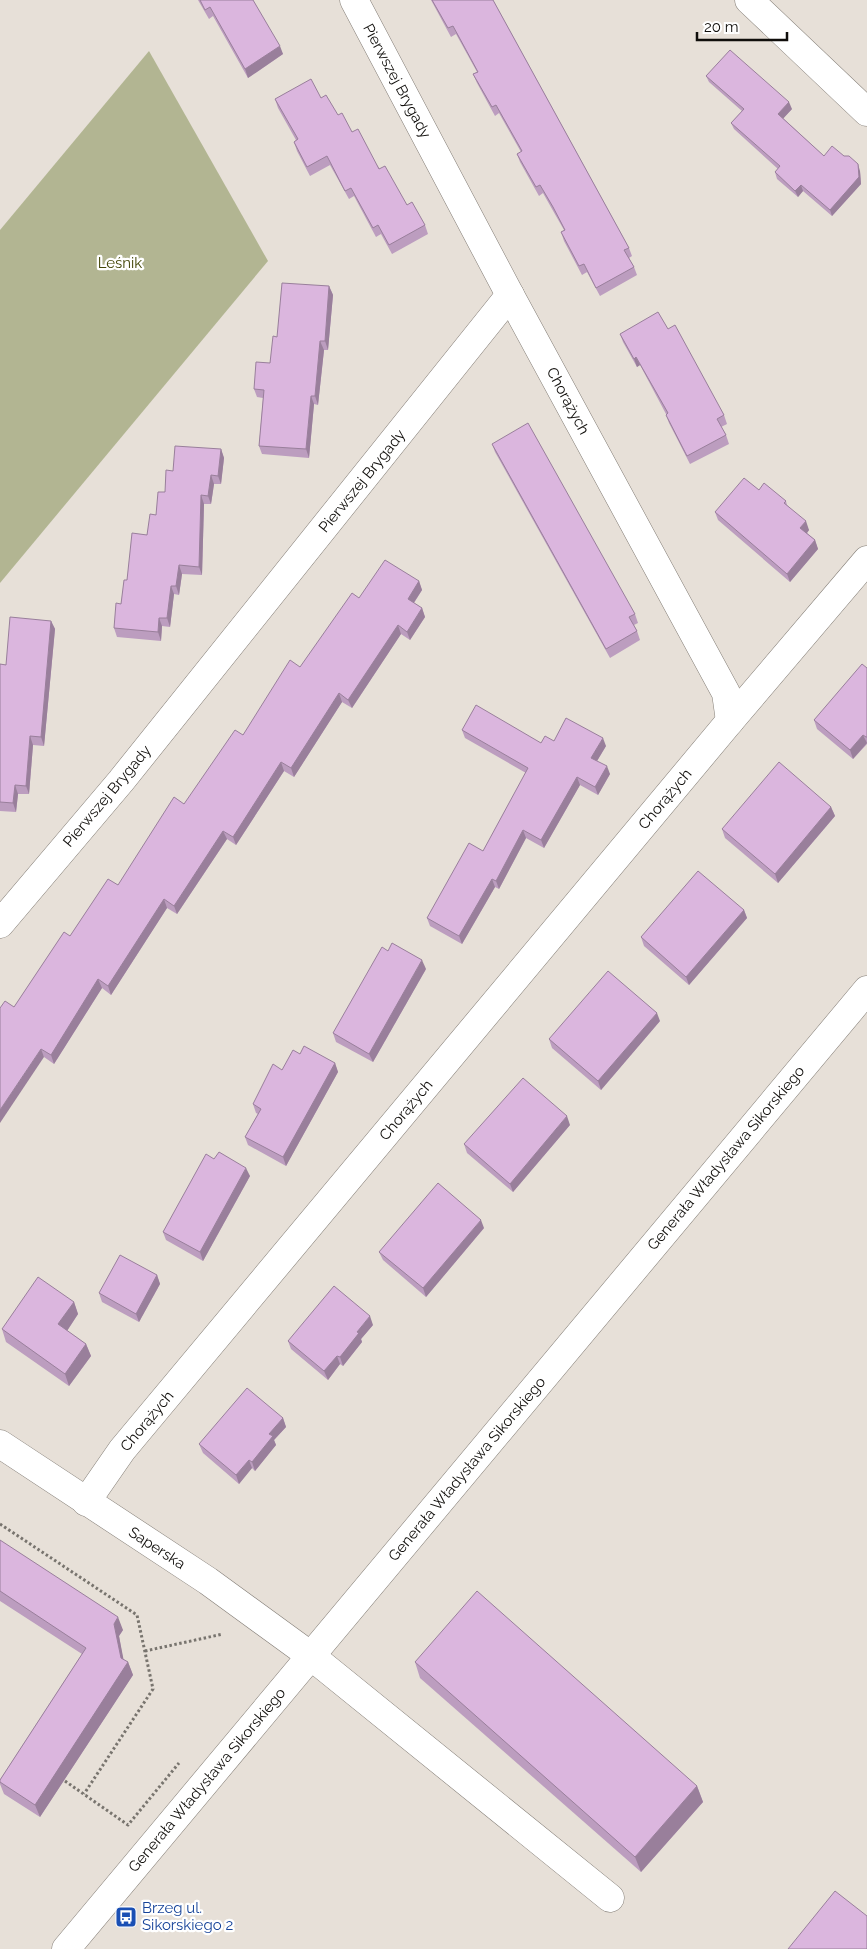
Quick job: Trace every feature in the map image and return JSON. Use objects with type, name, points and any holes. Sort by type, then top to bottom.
[{"type":"street","name":"Pierwszej Brygady","points":[[0,924],[128,773],[510,295],[354,0]]},
{"type":"street","points":[[750,0],[867,112]]},
{"type":"street","name":"Chorążych","points":[[510,295],[726,693],[730,721]]},
{"type":"street","name":"Chorążych","points":[[86,1502],[129,1442],[730,721],[867,560]]},
{"type":"street","name":"Generała Władysława Sikorskiego","points":[[66,1949],[867,990]]},
{"type":"street","name":"Saperska","points":[[0,1444],[208,1581],[311,1656],[610,1898]]},
{"type":"path","points":[[0,1524],[137,1615],[153,1689],[84,1794]]},
{"type":"path","points":[[145,1651],[223,1634]]},
{"type":"path","points":[[65,1781],[128,1825],[179,1763]]},
{"type":"green space","name":"Leśnik","points":[[149,51],[268,261],[0,583],[0,230]]},
{"type":"building","points":[[200,0],[253,0],[280,46],[245,69],[210,7],[205,10]]},
{"type":"building","points":[[432,0],[493,0],[629,248],[624,250],[634,267],[596,288],[584,264],[579,266],[561,232],[565,230],[553,207],[540,185],[536,187],[517,154],[522,151],[496,105],[492,107],[473,74],[478,72],[453,26],[448,28]]},
{"type":"building","points":[[730,50],[789,102],[778,114],[824,156],[832,146],[858,164],[859,177],[830,210],[801,185],[795,191],[775,172],[780,166],[731,123],[744,109],[706,76]]},
{"type":"building","points":[[311,79],[321,98],[326,95],[338,115],[342,113],[352,132],[358,129],[379,169],[385,166],[407,205],[412,202],[425,225],[389,245],[378,225],[373,228],[351,188],[345,191],[327,156],[307,167],[294,142],[298,139],[275,99]]},
{"type":"building","points":[[282,283],[329,286],[325,341],[320,341],[315,396],[311,396],[306,449],[259,446],[264,390],[254,389],[256,362],[270,363],[273,336],[277,337]]},
{"type":"building","points":[[658,312],[668,329],[675,325],[724,415],[717,419],[726,435],[687,456],[666,415],[668,413],[636,357],[634,359],[620,334]]},
{"type":"building","points":[[528,423],[635,614],[629,617],[637,631],[606,649],[492,444]]},
{"type":"building","points":[[175,446],[221,449],[218,476],[211,475],[208,496],[201,495],[199,567],[179,565],[176,586],[171,586],[167,618],[159,618],[158,632],[114,628],[116,603],[121,604],[124,580],[127,580],[132,533],[147,535],[150,514],[156,515],[158,492],[165,492],[166,470],[173,471]]},
{"type":"building","points":[[744,478],[759,490],[764,483],[786,501],[784,503],[806,521],[800,528],[815,540],[787,574],[715,512]]},
{"type":"building","points":[[385,560],[419,581],[408,599],[422,608],[407,632],[398,625],[348,700],[339,693],[291,768],[281,762],[233,837],[223,831],[174,906],[164,899],[108,986],[98,979],[51,1055],[41,1049],[0,1110],[0,1008],[5,1001],[14,1007],[64,932],[70,936],[108,879],[118,885],[174,797],[184,804],[235,730],[243,735],[290,660],[300,667],[352,593],[359,598]]},
{"type":"building","points":[[10,617],[51,621],[41,737],[30,736],[26,786],[15,785],[13,803],[0,802],[0,664],[6,665]]},
{"type":"building","points":[[862,664],[867,668],[867,737],[863,735],[850,750],[814,720]]},
{"type":"building","points":[[476,705],[541,743],[545,736],[554,741],[566,718],[603,738],[591,758],[607,766],[595,787],[577,777],[541,840],[523,830],[496,881],[492,879],[459,936],[427,918],[469,843],[483,851],[528,768],[462,730]]},
{"type":"building","points":[[779,762],[831,807],[775,874],[722,829]]},
{"type":"building","points":[[698,871],[744,910],[686,977],[641,937]]},
{"type":"building","points":[[392,943],[422,960],[369,1054],[333,1033],[382,947],[388,951]]},
{"type":"building","points":[[608,971],[657,1013],[598,1081],[549,1039]]},
{"type":"building","points":[[304,1046],[335,1063],[283,1157],[245,1137],[261,1109],[253,1104],[273,1064],[282,1070],[293,1050],[300,1054]]},
{"type":"building","points":[[523,1078],[567,1116],[510,1184],[464,1144]]},
{"type":"building","points":[[219,1152],[246,1168],[200,1252],[163,1232],[206,1154],[214,1159]]},
{"type":"building","points":[[438,1183],[481,1220],[423,1288],[379,1252]]},
{"type":"building","points":[[120,1255],[157,1275],[136,1314],[99,1293]]},
{"type":"building","points":[[38,1277],[74,1302],[58,1324],[86,1344],[65,1374],[2,1329]]},
{"type":"building","points":[[334,1286],[370,1316],[340,1357],[337,1356],[324,1371],[288,1341]]},
{"type":"building","points":[[247,1388],[283,1418],[269,1434],[273,1436],[252,1462],[249,1460],[236,1475],[199,1444]]},
{"type":"building","points":[[0,1540],[118,1617],[114,1624],[121,1658],[128,1662],[35,1805],[0,1782],[0,1780],[86,1648],[0,1591]]},
{"type":"building","points":[[477,1591],[697,1786],[635,1857],[415,1662]]},
{"type":"building","points":[[835,1891],[867,1916],[867,1949],[788,1949]]},
{"type":"place","name":"Brzeg ul. Sikorskiego 2","points":[[126,1917]]}]
